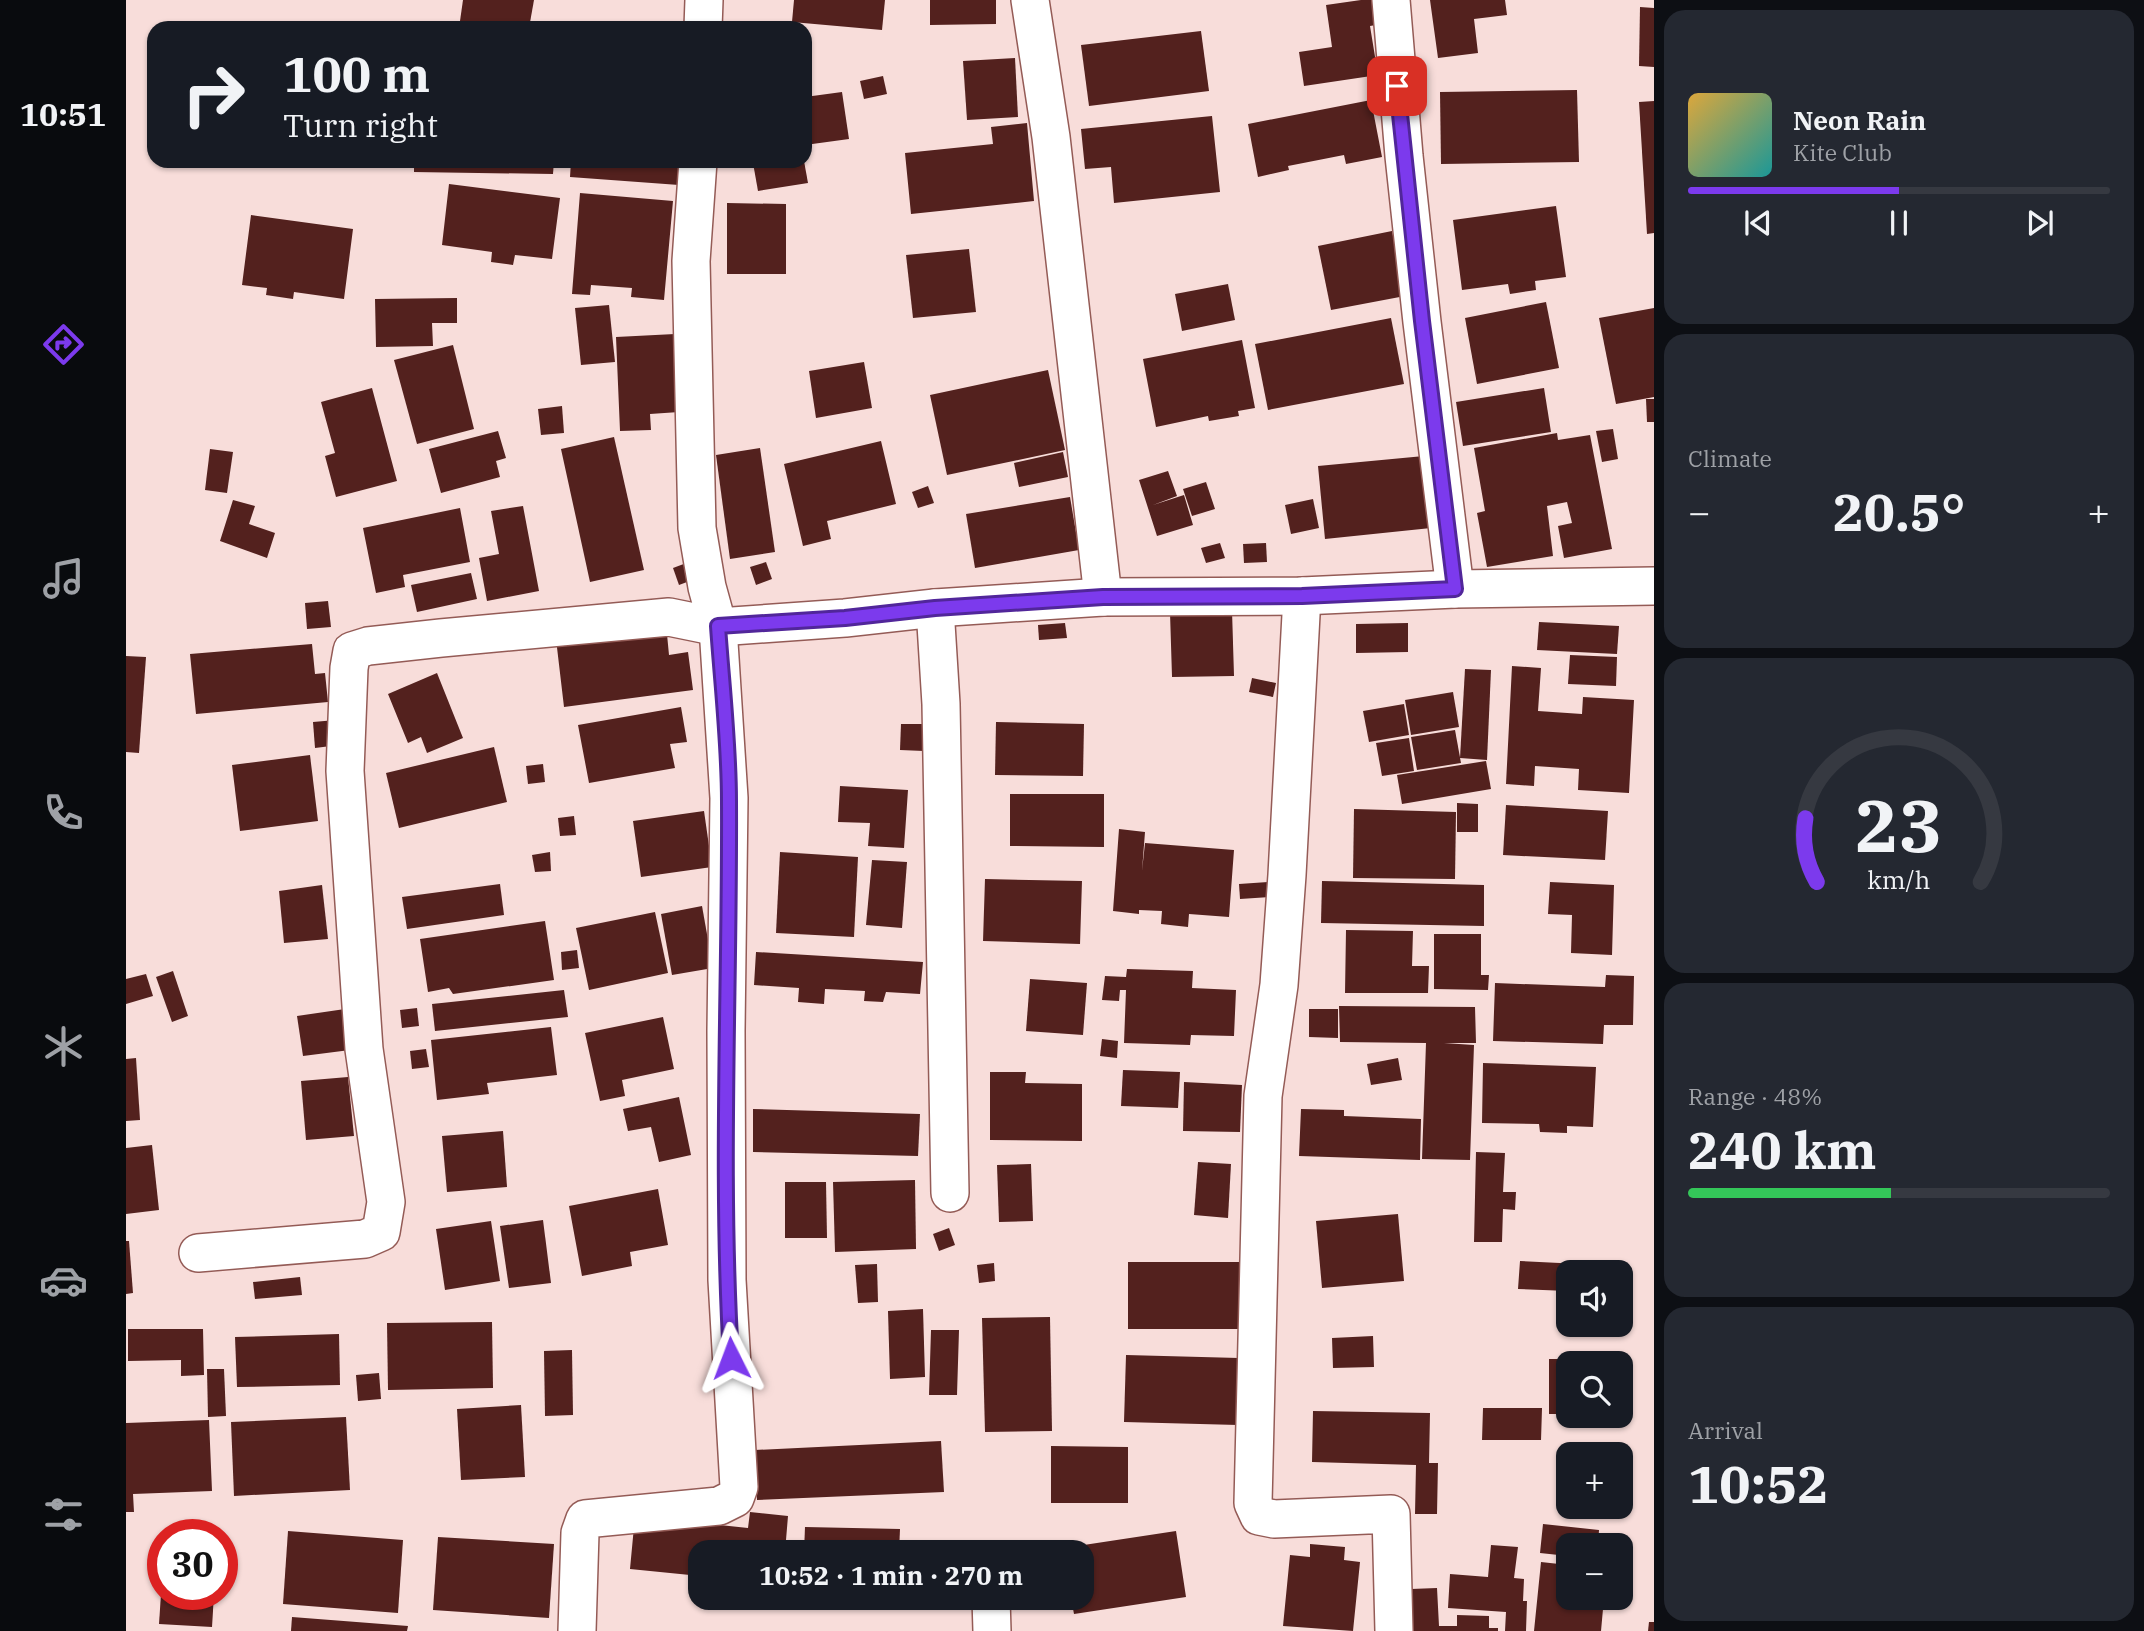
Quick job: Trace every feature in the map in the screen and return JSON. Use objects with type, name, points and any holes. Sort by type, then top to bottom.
[{"type":"street","points":[[703,21],[704,0]]},
{"type":"street","points":[[1030,0],[1051,137],[1103,597]]},
{"type":"street","points":[[1391,0],[1414,253],[1455,589]]},
{"type":"street","points":[[577,1631],[580,1533],[585,1519],[719,1506],[735,1499],[739,1487],[727,1280],[729,799],[718,626],[707,587],[697,528],[691,261],[698,168]]},
{"type":"street","points":[[198,1253],[366,1239],[382,1232],[386,1202],[364,1049],[345,771],[352,651],[368,646],[441,638],[669,617],[718,626],[1103,597],[1302,596],[1455,589],[1654,586]]},
{"type":"street","points":[[1302,596],[1279,985],[1263,1096],[1253,1503],[1259,1516],[1274,1519],[1391,1514],[1394,1631]]},
{"type":"street","points":[[935,608],[941,704],[950,1193]]},
{"type":"street","points":[[991,1610],[992,1631]]},
{"type":"building","points":[[463,0],[534,0],[530,21],[460,21]]},
{"type":"building","points":[[794,0],[885,0],[882,30],[792,21]]},
{"type":"building","points":[[930,0],[996,0],[996,24],[930,25]]},
{"type":"building","points":[[1378,0],[1382,24],[1370,26],[1378,75],[1304,86],[1299,52],[1332,47],[1326,5]]},
{"type":"building","points":[[1430,0],[1505,0],[1507,15],[1474,19],[1478,53],[1438,58]]},
{"type":"building","points":[[1640,7],[1654,8],[1654,67],[1639,66]]},
{"type":"building","points":[[1201,31],[1209,91],[1089,106],[1081,45]]},
{"type":"building","points":[[1015,58],[1018,117],[967,120],[963,61]]},
{"type":"building","points":[[883,76],[887,94],[864,99],[860,81]]},
{"type":"building","points":[[1577,90],[1579,162],[1441,164],[1440,92]]},
{"type":"building","points":[[842,92],[849,139],[812,144],[812,96]]},
{"type":"building","points":[[1371,100],[1382,157],[1346,164],[1344,155],[1288,166],[1289,170],[1258,177],[1248,124]]},
{"type":"building","points":[[1654,101],[1654,233],[1647,234],[1639,102]]},
{"type":"building","points":[[1212,116],[1220,192],[1114,203],[1111,167],[1085,169],[1081,129]]},
{"type":"building","points":[[1027,123],[1034,201],[911,214],[905,153],[993,144],[991,127]]},
{"type":"building","points":[[414,168],[553,168],[553,174],[414,172]]},
{"type":"building","points":[[571,168],[680,168],[679,185],[570,177]]},
{"type":"building","points":[[754,168],[805,168],[808,183],[758,191]]},
{"type":"building","points":[[449,184],[560,198],[552,259],[515,255],[513,265],[491,262],[492,252],[442,245]]},
{"type":"building","points":[[580,193],[673,201],[664,300],[631,297],[632,288],[591,285],[590,295],[572,294]]},
{"type":"building","points":[[727,203],[786,204],[786,274],[727,274]]},
{"type":"building","points":[[1556,206],[1566,277],[1535,281],[1536,290],[1510,294],[1508,284],[1462,290],[1453,220]]},
{"type":"building","points":[[251,215],[353,229],[344,299],[294,292],[293,299],[266,295],[267,288],[242,285]]},
{"type":"building","points":[[1392,231],[1405,296],[1331,310],[1318,246]]},
{"type":"building","points":[[969,249],[976,312],[913,318],[906,255]]},
{"type":"building","points":[[1228,284],[1235,320],[1182,331],[1175,294]]},
{"type":"building","points":[[457,298],[457,323],[432,323],[433,346],[376,347],[375,299]]},
{"type":"building","points":[[1546,302],[1559,368],[1477,384],[1465,318]]},
{"type":"building","points":[[609,305],[615,362],[581,365],[575,308]]},
{"type":"building","points":[[1654,308],[1654,397],[1616,404],[1599,318]]},
{"type":"building","points":[[1391,318],[1404,384],[1268,410],[1255,344]]},
{"type":"building","points":[[675,334],[679,412],[650,414],[651,430],[620,431],[616,337]]},
{"type":"building","points":[[1242,340],[1255,408],[1238,411],[1239,416],[1209,421],[1208,416],[1156,427],[1143,359]]},
{"type":"building","points":[[453,345],[474,429],[417,444],[394,360]]},
{"type":"building","points":[[864,362],[872,408],[816,418],[809,371]]},
{"type":"building","points":[[1048,370],[1065,450],[947,475],[930,395]]},
{"type":"building","points":[[372,388],[397,481],[336,497],[325,456],[335,453],[321,402]]},
{"type":"building","points":[[1544,388],[1551,432],[1463,446],[1456,402]]},
{"type":"building","points":[[1646,399],[1654,399],[1654,422],[1647,422]]},
{"type":"building","points":[[562,406],[564,433],[541,435],[538,409]]},
{"type":"building","points":[[1613,429],[1618,459],[1602,462],[1596,431]]},
{"type":"building","points":[[498,431],[506,458],[496,461],[500,477],[441,493],[429,449]]},
{"type":"building","points":[[1557,433],[1558,440],[1590,435],[1612,549],[1564,558],[1558,526],[1572,523],[1567,502],[1547,506],[1553,556],[1487,567],[1477,513],[1485,511],[1474,448]]},
{"type":"building","points":[[614,437],[644,570],[590,582],[561,449]]},
{"type":"building","points":[[881,441],[896,504],[827,521],[831,539],[803,546],[784,464]]},
{"type":"building","points":[[760,448],[775,552],[730,559],[716,455]]},
{"type":"building","points":[[210,449],[233,452],[227,493],[205,490]]},
{"type":"building","points":[[1063,452],[1068,477],[1019,487],[1014,463]]},
{"type":"building","points":[[1424,456],[1431,528],[1325,539],[1318,466]]},
{"type":"building","points":[[1168,471],[1177,496],[1153,505],[1184,495],[1193,525],[1157,536],[1139,480]]},
{"type":"building","points":[[1206,482],[1215,509],[1192,516],[1183,489]]},
{"type":"building","points":[[928,486],[934,503],[918,508],[912,492]]},
{"type":"building","points":[[1070,497],[1079,550],[975,568],[966,514]]},
{"type":"building","points":[[1313,499],[1319,528],[1291,534],[1285,505]]},
{"type":"building","points":[[233,500],[255,506],[249,524],[275,533],[267,558],[220,541]]},
{"type":"building","points":[[523,506],[539,591],[487,601],[479,558],[499,554],[491,511]]},
{"type":"building","points":[[460,508],[470,562],[403,575],[405,587],[376,593],[363,528]]},
{"type":"building","points":[[1220,543],[1225,558],[1206,563],[1201,548]]},
{"type":"building","points":[[1266,543],[1267,562],[1244,563],[1243,544]]},
{"type":"building","points":[[689,562],[695,579],[679,585],[673,568]]},
{"type":"building","points":[[766,562],[772,579],[756,585],[750,567]]},
{"type":"building","points":[[471,573],[477,599],[417,612],[411,585]]},
{"type":"building","points":[[328,601],[331,627],[307,629],[305,603]]},
{"type":"building","points":[[1232,610],[1234,676],[1172,677],[1170,612]]},
{"type":"building","points":[[1539,622],[1619,626],[1617,654],[1537,650]]},
{"type":"building","points":[[1065,623],[1067,638],[1039,640],[1038,625]]},
{"type":"building","points":[[1408,623],[1408,652],[1356,653],[1356,624]]},
{"type":"building","points":[[666,624],[669,655],[688,652],[693,690],[564,707],[556,639]]},
{"type":"building","points":[[312,644],[315,674],[325,673],[328,702],[196,714],[190,654]]},
{"type":"building","points":[[1570,655],[1617,657],[1616,686],[1568,684]]},
{"type":"building","points":[[126,656],[146,657],[139,753],[126,752]]},
{"type":"building","points":[[1512,666],[1541,668],[1538,711],[1582,714],[1583,697],[1634,700],[1629,793],[1578,790],[1579,769],[1535,766],[1534,786],[1506,784]]},
{"type":"building","points":[[1465,669],[1491,670],[1487,760],[1460,758]]},
{"type":"building","points":[[437,673],[463,738],[427,753],[421,737],[408,743],[388,694]]},
{"type":"building","points":[[1252,678],[1276,683],[1273,697],[1249,692]]},
{"type":"building","points":[[1453,692],[1459,727],[1411,735],[1405,700]]},
{"type":"building","points":[[1404,704],[1409,735],[1369,742],[1363,711]]},
{"type":"building","points":[[681,707],[687,742],[670,744],[675,768],[589,783],[578,725]]},
{"type":"building","points":[[336,720],[339,745],[315,748],[313,722]]},
{"type":"building","points":[[996,722],[1084,724],[1083,776],[995,775]]},
{"type":"building","points":[[901,724],[924,724],[924,751],[900,750]]},
{"type":"building","points":[[1455,730],[1461,763],[1417,770],[1411,737]]},
{"type":"building","points":[[1409,738],[1414,771],[1382,776],[1376,743]]},
{"type":"building","points":[[494,747],[507,802],[399,828],[386,773]]},
{"type":"building","points":[[310,755],[318,821],[240,831],[232,765]]},
{"type":"building","points":[[1486,761],[1491,789],[1402,804],[1397,775]]},
{"type":"building","points":[[543,764],[545,782],[528,784],[526,766]]},
{"type":"building","points":[[840,786],[908,790],[904,848],[868,846],[870,823],[838,822]]},
{"type":"building","points":[[1010,794],[1104,794],[1104,847],[1010,846]]},
{"type":"building","points":[[1457,803],[1478,804],[1478,832],[1457,832]]},
{"type":"building","points":[[1506,805],[1608,811],[1605,860],[1503,855]]},
{"type":"building","points":[[1354,809],[1456,812],[1455,879],[1353,878]]},
{"type":"building","points":[[704,811],[712,867],[641,877],[633,821]]},
{"type":"building","points":[[574,816],[576,835],[560,836],[558,818]]},
{"type":"building","points":[[1119,829],[1145,832],[1142,871],[1145,843],[1234,850],[1229,917],[1189,914],[1188,927],[1161,924],[1162,911],[1139,910],[1139,914],[1113,911]]},
{"type":"building","points":[[550,852],[551,871],[535,872],[532,855]]},
{"type":"building","points":[[780,852],[858,857],[854,937],[776,933]]},
{"type":"building","points":[[872,860],[907,862],[902,928],[866,925]]},
{"type":"building","points":[[985,879],[1082,881],[1080,944],[983,941]]},
{"type":"building","points":[[1322,881],[1484,885],[1484,926],[1321,923]]},
{"type":"building","points":[[1268,882],[1270,897],[1240,899],[1239,884]]},
{"type":"building","points":[[1550,882],[1614,885],[1612,955],[1571,953],[1572,915],[1548,914]]},
{"type":"building","points":[[500,884],[504,915],[407,929],[402,897]]},
{"type":"building","points":[[322,885],[328,939],[284,943],[279,891]]},
{"type":"building","points":[[702,906],[713,968],[672,975],[661,914]]},
{"type":"building","points":[[655,912],[668,973],[589,990],[576,928]]},
{"type":"building","points":[[545,921],[554,980],[453,994],[449,988],[428,992],[420,939]]},
{"type":"building","points":[[1346,930],[1413,931],[1412,966],[1429,966],[1428,993],[1345,993]]},
{"type":"building","points":[[1434,934],[1481,934],[1481,975],[1489,975],[1488,990],[1434,989]]},
{"type":"building","points":[[577,950],[579,968],[562,970],[561,952]]},
{"type":"building","points":[[756,952],[923,962],[920,994],[886,992],[883,1002],[864,1001],[865,991],[825,989],[824,1004],[798,1002],[799,988],[754,985]]},
{"type":"building","points":[[1127,969],[1193,971],[1192,988],[1236,990],[1234,1036],[1191,1035],[1190,1045],[1124,1043],[1126,990],[1120,990],[1119,1001],[1102,1000],[1105,976],[1126,977]]},
{"type":"building","points":[[173,971],[188,1016],[172,1022],[156,977]]},
{"type":"building","points":[[146,974],[153,996],[126,1004],[126,979]]},
{"type":"building","points":[[1606,975],[1634,976],[1633,1025],[1604,1025],[1603,1044],[1493,1041],[1495,983],[1605,987]]},
{"type":"building","points":[[1030,979],[1087,983],[1083,1035],[1026,1031]]},
{"type":"building","points":[[564,990],[568,1017],[435,1031],[432,1004]]},
{"type":"building","points":[[1339,1006],[1475,1007],[1476,1043],[1444,1043],[1474,1045],[1470,1160],[1422,1159],[1426,1043],[1340,1042]]},
{"type":"building","points":[[417,1008],[419,1026],[402,1028],[400,1010]]},
{"type":"building","points":[[345,1009],[350,1050],[303,1056],[297,1016]]},
{"type":"building","points":[[1309,1009],[1338,1009],[1338,1038],[1309,1037]]},
{"type":"building","points":[[663,1017],[674,1069],[622,1080],[625,1096],[600,1101],[585,1033]]},
{"type":"building","points":[[551,1027],[557,1075],[487,1083],[489,1094],[437,1100],[431,1040]]},
{"type":"building","points":[[1102,1039],[1118,1041],[1117,1058],[1100,1056]]},
{"type":"building","points":[[426,1049],[429,1067],[412,1069],[410,1051]]},
{"type":"building","points":[[136,1058],[140,1120],[126,1121],[126,1059]]},
{"type":"building","points":[[1398,1058],[1402,1080],[1371,1085],[1367,1064]]},
{"type":"building","points":[[1483,1063],[1596,1067],[1593,1127],[1567,1126],[1567,1133],[1540,1132],[1539,1124],[1482,1123]]},
{"type":"building","points":[[1123,1070],[1180,1072],[1178,1108],[1121,1106]]},
{"type":"building","points":[[990,1072],[1026,1072],[1025,1083],[1082,1084],[1082,1141],[990,1140]]},
{"type":"building","points":[[348,1077],[354,1136],[306,1140],[301,1081]]},
{"type":"building","points":[[1184,1082],[1242,1085],[1240,1132],[1183,1131]]},
{"type":"building","points":[[679,1097],[691,1155],[659,1162],[651,1127],[628,1131],[623,1109]]},
{"type":"building","points":[[753,1109],[920,1114],[918,1156],[753,1152]]},
{"type":"building","points":[[1301,1109],[1344,1110],[1344,1116],[1421,1119],[1420,1160],[1299,1156]]},
{"type":"building","points":[[503,1131],[507,1187],[447,1192],[442,1136]]},
{"type":"building","points":[[152,1145],[159,1210],[126,1214],[126,1148]]},
{"type":"building","points":[[1476,1152],[1505,1153],[1503,1192],[1516,1192],[1515,1210],[1503,1209],[1502,1242],[1474,1242]]},
{"type":"building","points":[[1198,1162],[1231,1164],[1228,1218],[1194,1215]]},
{"type":"building","points":[[1031,1164],[1033,1221],[999,1222],[997,1165]]},
{"type":"building","points":[[915,1180],[916,1249],[835,1252],[833,1182]]},
{"type":"building","points":[[785,1182],[826,1182],[827,1238],[785,1238]]},
{"type":"building","points":[[658,1189],[668,1245],[630,1252],[632,1266],[582,1276],[569,1206]]},
{"type":"building","points":[[1398,1214],[1404,1281],[1322,1288],[1316,1221]]},
{"type":"building","points":[[543,1220],[551,1283],[509,1288],[500,1226]]},
{"type":"building","points":[[491,1221],[500,1281],[445,1290],[436,1229]]},
{"type":"building","points":[[949,1228],[955,1245],[939,1251],[933,1234]]},
{"type":"building","points":[[126,1241],[129,1241],[133,1293],[126,1294]]},
{"type":"building","points":[[1520,1261],[1556,1263],[1556,1291],[1518,1289]]},
{"type":"building","points":[[1128,1262],[1241,1262],[1241,1329],[1128,1329]]},
{"type":"building","points":[[994,1263],[995,1281],[979,1283],[977,1265]]},
{"type":"building","points":[[877,1264],[878,1302],[858,1303],[855,1265]]},
{"type":"building","points":[[300,1277],[302,1295],[255,1299],[253,1282]]},
{"type":"building","points":[[923,1309],[925,1377],[890,1379],[888,1311]]},
{"type":"building","points":[[1050,1317],[1052,1431],[985,1432],[982,1318]]},
{"type":"building","points":[[492,1322],[493,1388],[388,1390],[387,1323]]},
{"type":"building","points":[[128,1329],[203,1329],[204,1375],[181,1376],[181,1360],[128,1361]]},
{"type":"building","points":[[931,1330],[959,1330],[957,1395],[929,1395]]},
{"type":"building","points":[[339,1334],[340,1385],[237,1387],[235,1337]]},
{"type":"building","points":[[1373,1336],[1374,1367],[1333,1368],[1332,1338]]},
{"type":"building","points":[[572,1350],[573,1415],[545,1416],[544,1351]]},
{"type":"building","points":[[1126,1355],[1239,1358],[1238,1425],[1124,1422]]},
{"type":"building","points":[[1549,1359],[1556,1359],[1556,1414],[1549,1414]]},
{"type":"building","points":[[207,1369],[224,1369],[226,1416],[208,1417]]},
{"type":"building","points":[[379,1373],[381,1399],[358,1401],[356,1375]]},
{"type":"building","points":[[521,1405],[525,1477],[461,1480],[457,1409]]},
{"type":"building","points":[[1483,1408],[1542,1408],[1541,1440],[1482,1440]]},
{"type":"building","points":[[1313,1411],[1430,1413],[1429,1463],[1438,1463],[1437,1514],[1415,1514],[1416,1465],[1312,1462]]},
{"type":"building","points":[[346,1417],[350,1490],[234,1496],[231,1422]]},
{"type":"building","points":[[209,1420],[212,1491],[133,1494],[134,1512],[126,1512],[126,1423]]},
{"type":"building","points":[[941,1441],[944,1492],[757,1500],[755,1450]]},
{"type":"building","points":[[1051,1446],[1128,1447],[1128,1503],[1051,1503]]},
{"type":"building","points":[[750,1512],[788,1516],[786,1540],[688,1540],[688,1575],[630,1569],[635,1516],[748,1528]]},
{"type":"building","points":[[1543,1524],[1599,1530],[1599,1533],[1556,1533],[1556,1555],[1540,1553]]},
{"type":"building","points":[[805,1527],[900,1529],[900,1540],[804,1540]]},
{"type":"building","points":[[288,1531],[403,1540],[398,1613],[283,1604]]},
{"type":"building","points":[[1176,1531],[1186,1597],[1074,1614],[1073,1610],[1094,1610],[1094,1543]]},
{"type":"building","points":[[438,1537],[554,1544],[549,1618],[433,1610]]},
{"type":"building","points":[[1310,1544],[1345,1547],[1344,1560],[1360,1562],[1353,1631],[1283,1626],[1290,1555],[1310,1557]]},
{"type":"building","points":[[1491,1545],[1518,1547],[1514,1578],[1524,1579],[1523,1601],[1527,1601],[1526,1631],[1505,1631],[1506,1612],[1448,1608],[1450,1574],[1488,1577]]},
{"type":"building","points":[[1541,1562],[1556,1564],[1556,1610],[1603,1610],[1601,1631],[1534,1631]]},
{"type":"building","points":[[1437,1588],[1439,1626],[1457,1626],[1457,1615],[1489,1616],[1489,1628],[1498,1628],[1498,1631],[1408,1631],[1408,1624],[1413,1625],[1411,1589]]},
{"type":"building","points":[[160,1610],[213,1610],[212,1627],[159,1624]]},
{"type":"building","points":[[292,1617],[408,1626],[407,1631],[291,1631]]},
{"type":"building","points":[[1649,1622],[1654,1622],[1654,1631],[1648,1631]]},
{"type":"route","points":[[731,1358],[727,1280],[726,1031],[729,799],[718,626],[1103,597],[1302,596],[1455,589],[1397,86]]}]
